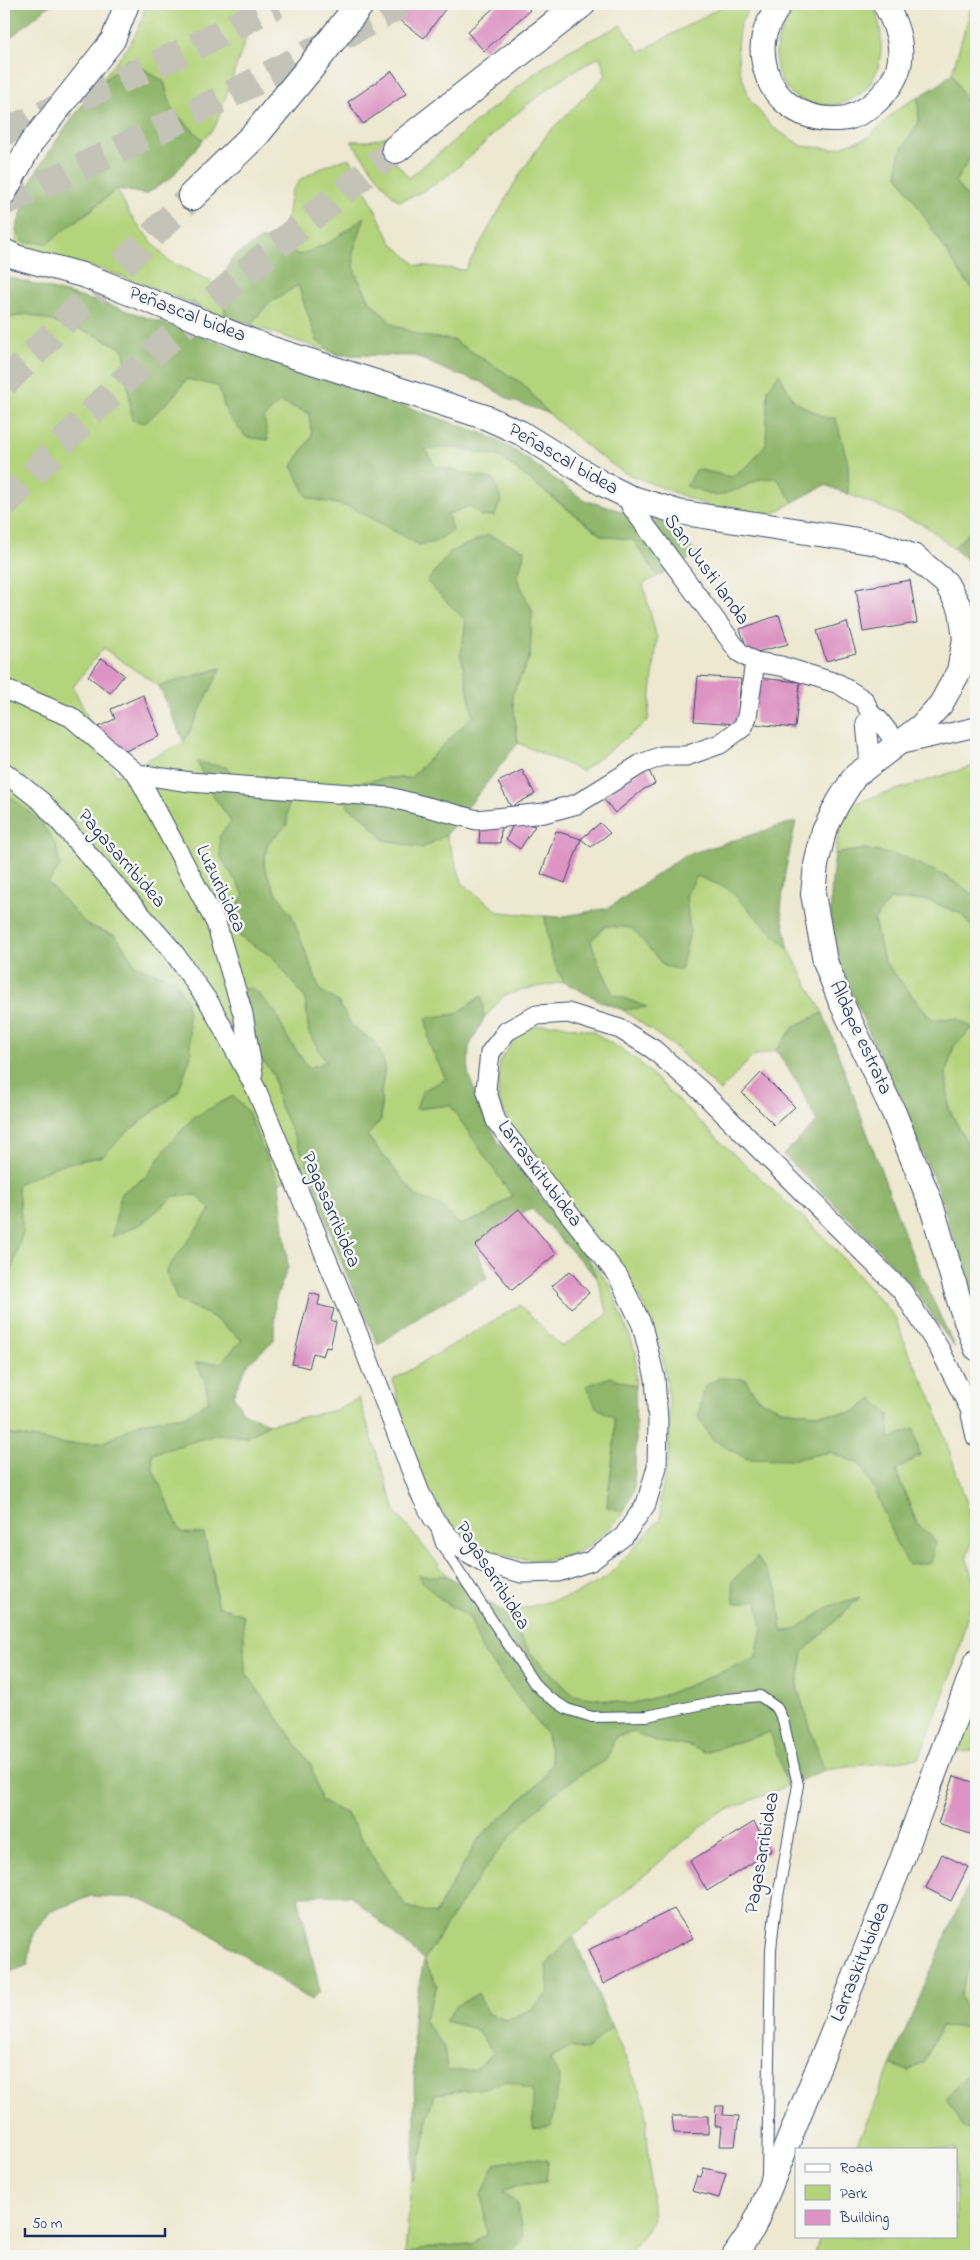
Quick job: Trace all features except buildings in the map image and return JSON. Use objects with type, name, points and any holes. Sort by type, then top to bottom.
[{"type":"highway","points":[[192,196],[256,134],[360,4]]},
{"type":"highway","points":[[396,149],[581,4]]},
{"type":"street","points":[[4,193],[30,143],[113,40],[124,17],[127,4]]},
{"type":"street","points":[[780,4],[767,24],[762,42],[763,60],[768,79],[786,103],[804,115],[820,119],[846,118],[869,107],[888,90],[898,70],[900,48],[895,22],[885,4]]},
{"type":"street","name":"Peñascal bidea","points":[[4,250],[16,257],[86,276],[272,349],[486,417],[521,433],[603,484],[629,497],[678,512],[877,542],[915,557],[946,583],[960,610],[965,639],[959,671],[942,704],[921,726],[898,745]]},
{"type":"street","name":"San Justi landa","points":[[629,497],[632,506],[738,652],[755,662],[781,666],[839,684],[864,700],[872,716],[878,719],[898,745]]},
{"type":"street","points":[[137,774],[190,782],[389,797],[476,820],[544,813],[577,804],[641,764],[662,756],[686,756],[720,744],[743,727],[755,662]]},
{"type":"street","name":"Luzuribidea","points":[[4,689],[71,717],[137,774],[216,923],[243,1014],[256,1089]]},
{"type":"street","points":[[870,764],[866,722],[872,716]]},
{"type":"street","points":[[898,745],[976,727]]},
{"type":"street","name":"Aldape estrata","points":[[898,745],[855,776],[838,803],[824,831],[816,864],[813,894],[825,961],[840,1000],[894,1113],[931,1204],[961,1307],[976,1348]]},
{"type":"street","name":"Pagasarribidea","points":[[4,772],[42,802],[172,950],[210,1004],[256,1089],[363,1346],[420,1493],[433,1518]]},
{"type":"street","name":"Larraskitubidea","points":[[433,1518],[457,1546],[485,1563],[522,1573],[558,1572],[590,1561],[624,1536],[646,1504],[657,1467],[658,1421],[655,1378],[642,1325],[618,1276],[496,1120],[486,1089],[490,1053],[507,1030],[537,1015],[568,1013],[620,1029],[653,1049],[700,1090],[902,1291],[940,1348],[970,1409],[976,1437]]},
{"type":"street","name":"Larraskitubidea","points":[[734,2256],[753,2228],[767,2194],[901,1861],[976,1662]]},
{"type":"lane","name":"Pagasarribidea","points":[[433,1518],[441,1544],[522,1666],[547,1696],[567,1709],[592,1717],[647,1716],[727,1699],[760,1696],[777,1708],[783,1720],[798,1785],[775,1912],[771,1949],[767,2194]]},
{"type":"green space","points":[[4,4],[51,4],[4,43]]},
{"type":"green space","points":[[145,4],[258,4],[215,127],[203,140],[172,110],[164,82],[129,59],[93,90],[133,39],[143,16]]},
{"type":"green space","points":[[726,4],[751,4],[740,25],[737,44],[739,68],[750,100],[772,127],[802,146],[833,149],[867,138],[899,108],[918,97],[919,122],[899,154],[898,175],[964,279],[976,293],[976,523],[973,529],[953,548],[926,526],[848,494],[848,464],[826,418],[768,389],[767,444],[749,465],[731,477],[697,469],[739,489],[760,479],[777,478],[793,502],[771,515],[711,507],[623,472],[590,449],[548,413],[523,384],[453,340],[422,336],[392,324],[370,301],[355,273],[353,253],[364,218],[329,243],[300,255],[260,239],[275,238],[287,218],[291,192],[301,179],[329,164],[350,158],[391,242],[416,265],[465,270],[520,174],[548,133],[606,75],[600,57],[573,71],[535,98],[442,180],[399,201],[390,193],[351,141],[369,141],[401,133],[383,147],[409,178],[536,72],[568,51],[621,25],[640,52]]},
{"type":"green space","points":[[803,4],[872,4],[879,23],[881,39],[877,71],[865,90],[847,101],[827,105],[807,102],[790,92],[779,75],[776,52],[781,31],[792,14]]},
{"type":"green space","points":[[972,4],[976,4],[976,121],[952,73]]},
{"type":"green space","points":[[129,59],[164,82],[172,110],[203,140],[171,178],[146,194],[117,189],[48,243],[24,242],[16,229],[34,175],[93,90]]},
{"type":"green space","points":[[952,73],[976,121],[976,148],[955,182],[976,208],[976,293],[964,279],[898,175],[899,154],[919,122],[918,97],[937,86]]},
{"type":"green space","points":[[976,148],[976,208],[955,182]]},
{"type":"green space","points":[[117,189],[130,215],[167,260],[220,286],[226,317],[121,276],[17,247],[16,229],[24,242],[84,216]]},
{"type":"green space","points":[[365,217],[353,253],[355,273],[370,301],[392,324],[422,336],[453,340],[523,384],[548,413],[510,400],[481,382],[448,371],[415,356],[339,355],[317,341],[298,285],[267,305],[250,325],[226,317],[220,286],[232,258],[260,239],[300,255],[329,243]]},
{"type":"green space","points":[[4,276],[113,306],[485,434],[517,452],[584,500],[666,524],[698,554],[658,576],[633,540],[603,536],[499,456],[450,447],[425,450],[435,466],[494,480],[501,500],[495,516],[480,516],[470,506],[448,514],[452,531],[435,542],[419,545],[351,507],[308,498],[292,466],[312,436],[309,413],[280,402],[264,418],[268,440],[246,437],[227,414],[218,386],[187,379],[171,399],[145,423],[132,420],[124,349],[91,333],[27,314],[4,319]]},
{"type":"green space","points":[[298,285],[317,341],[339,355],[250,325],[267,305]]},
{"type":"green space","points":[[27,314],[91,333],[124,349],[126,373],[171,399],[187,379],[218,386],[227,414],[264,418],[280,402],[309,413],[312,436],[292,466],[308,498],[351,507],[382,522],[448,514],[470,506],[494,480],[435,466],[425,449],[450,447],[499,456],[602,536],[633,540],[658,576],[643,584],[657,639],[648,721],[582,771],[518,743],[512,695],[530,656],[532,610],[517,579],[525,550],[466,621],[461,655],[473,716],[410,778],[386,778],[348,807],[365,818],[384,840],[422,848],[446,835],[463,884],[499,912],[545,916],[551,956],[564,982],[522,990],[504,996],[484,1018],[481,996],[456,1014],[427,1018],[430,1046],[446,1079],[422,1091],[417,1109],[450,1105],[512,1195],[486,1215],[460,1225],[440,1205],[416,1196],[367,1135],[381,1120],[381,1092],[385,1065],[375,1042],[352,1027],[338,1002],[320,990],[291,914],[274,889],[264,866],[267,844],[287,825],[241,788],[198,762],[208,788],[231,821],[221,858],[244,894],[232,915],[240,936],[273,957],[305,998],[309,1033],[326,1062],[309,1068],[287,1037],[275,1012],[255,1051],[273,1074],[279,1104],[310,1170],[279,1183],[261,1146],[248,1112],[167,1147],[147,1176],[121,1193],[141,1224],[174,1196],[196,1195],[211,1209],[166,1272],[178,1300],[213,1317],[242,1340],[220,1363],[196,1363],[205,1381],[209,1401],[184,1416],[140,1423],[102,1443],[64,1444],[4,1433],[4,1298],[23,1231],[17,1184],[59,1165],[103,1156],[127,1132],[178,1093],[175,980],[136,966],[116,936],[87,925],[48,883],[60,866],[41,822],[4,791],[4,319]],"holes":[[[103,648],[159,686],[221,668],[184,742],[116,775],[73,687]]]},
{"type":"green space","points":[[779,374],[794,401],[826,418],[836,418],[848,464],[848,494],[825,485],[793,502],[777,478],[760,479],[739,489],[717,496],[686,486],[697,469],[731,477],[749,465],[766,444],[768,389]]},
{"type":"green space","points":[[976,523],[976,567],[953,548],[973,529]]},
{"type":"green space","points":[[488,535],[525,550],[517,579],[532,610],[530,656],[512,695],[518,743],[446,835],[422,848],[384,840],[365,818],[348,807],[343,785],[386,778],[410,778],[473,716],[461,655],[466,621],[427,582],[450,552]]},
{"type":"green space","points":[[221,668],[184,742],[159,686]]},
{"type":"green space","points":[[197,762],[226,767],[241,788],[264,776],[289,785],[287,825],[267,844],[264,866],[274,889],[291,914],[320,990],[338,1002],[352,1027],[375,1042],[385,1065],[381,1092],[381,1120],[367,1136],[416,1196],[440,1205],[460,1225],[486,1215],[512,1196],[450,1105],[416,1109],[422,1091],[446,1079],[430,1046],[426,1018],[456,1014],[482,996],[484,1018],[469,1047],[468,1073],[479,1104],[498,1142],[586,1256],[597,1278],[532,1209],[511,1218],[478,1250],[487,1278],[424,1313],[378,1345],[336,1249],[310,1170],[279,1104],[273,1074],[255,1051],[244,988],[254,989],[275,1012],[287,1037],[308,1068],[326,1062],[309,1033],[305,998],[273,957],[240,937],[232,915],[244,894],[221,858],[219,837],[231,821],[208,788]]},
{"type":"green space","points":[[976,765],[976,896],[945,876],[865,849],[835,854],[840,826],[851,804]]},
{"type":"green space","points":[[4,791],[41,822],[56,845],[60,866],[48,883],[87,925],[116,936],[136,966],[175,980],[187,1002],[191,1056],[178,1092],[127,1132],[103,1156],[59,1165],[17,1184],[23,1231],[4,1298]]},
{"type":"green space","points":[[796,821],[785,872],[781,910],[789,950],[727,888],[697,876],[686,896],[690,932],[681,970],[664,966],[632,928],[605,926],[591,941],[613,994],[647,1007],[623,1010],[602,1002],[564,982],[551,956],[545,916],[559,917],[609,908],[683,856]]},
{"type":"green space","points":[[865,849],[904,857],[945,876],[976,896],[976,932],[961,914],[929,900],[890,900],[874,920],[884,961],[931,1019],[958,1019],[973,1028],[954,1046],[946,1072],[949,1109],[976,1160],[976,1314],[939,1191],[835,955],[831,904],[835,854]]},
{"type":"green space","points":[[697,876],[727,888],[789,950],[823,1013],[795,1026],[776,1050],[753,1056],[720,1091],[675,1047],[623,1010],[646,1007],[613,994],[591,941],[605,926],[632,928],[664,966],[690,932],[685,896]]},
{"type":"green space","points":[[890,900],[929,900],[961,914],[976,932],[976,1160],[949,1109],[946,1072],[954,1046],[958,1019],[932,1019],[884,961],[874,920]]},
{"type":"green space","points":[[823,1013],[913,1257],[955,1348],[910,1284],[857,1226],[783,1155],[817,1122],[799,1085],[776,1050],[795,1026]]},
{"type":"green space","points":[[556,1024],[592,1031],[637,1060],[724,1145],[822,1235],[895,1317],[906,1347],[932,1399],[976,1531],[966,1558],[975,1586],[954,1667],[919,1758],[824,1770],[797,1687],[803,1652],[859,1598],[830,1606],[795,1630],[782,1631],[777,1587],[757,1600],[762,1627],[756,1658],[668,1694],[630,1704],[573,1695],[531,1654],[505,1613],[574,1595],[606,1578],[661,1518],[660,1500],[669,1455],[669,1397],[662,1355],[641,1300],[614,1261],[516,1138],[498,1098],[500,1060],[524,1027]],"holes":[[[745,1379],[757,1398],[782,1410],[814,1414],[851,1413],[889,1439],[896,1471],[917,1524],[936,1541],[896,1543],[876,1492],[860,1464],[830,1452],[790,1460]]]},
{"type":"green space","points":[[233,1096],[248,1112],[261,1146],[279,1183],[288,1267],[275,1301],[274,1340],[247,1365],[233,1395],[243,1412],[269,1424],[248,1437],[218,1434],[152,1454],[153,1470],[181,1533],[204,1534],[214,1577],[217,1605],[243,1615],[245,1672],[311,1765],[321,1801],[347,1814],[380,1869],[407,1907],[435,1914],[479,1838],[541,1781],[552,1762],[547,1735],[482,1650],[470,1618],[439,1598],[417,1576],[448,1576],[505,1613],[531,1654],[573,1695],[630,1704],[668,1694],[756,1658],[762,1627],[757,1600],[734,1604],[732,1581],[757,1557],[777,1587],[782,1631],[795,1630],[830,1606],[860,1597],[803,1652],[797,1687],[824,1770],[787,1786],[770,1732],[704,1752],[688,1745],[656,1742],[635,1732],[616,1736],[607,1760],[577,1776],[550,1797],[525,1820],[502,1846],[461,1903],[424,1960],[350,1895],[298,1896],[320,1991],[311,2000],[198,1926],[137,1898],[91,1896],[49,1912],[33,1934],[28,1965],[4,1974],[4,1433],[64,1444],[102,1443],[140,1423],[184,1416],[209,1401],[205,1381],[196,1363],[220,1363],[242,1340],[213,1317],[177,1300],[166,1271],[211,1209],[196,1195],[174,1196],[141,1224],[112,1237],[121,1193],[147,1176],[167,1147],[194,1117]]},
{"type":"green space","points":[[586,1256],[610,1285],[636,1353],[635,1386],[611,1378],[596,1407],[614,1418],[614,1451],[607,1507],[624,1512],[612,1527],[598,1539],[570,1555],[554,1559],[520,1559],[481,1549],[472,1544],[454,1528],[426,1489],[409,1443],[393,1380],[520,1305],[562,1347],[608,1314],[597,1278]]},
{"type":"green space","points":[[611,1377],[635,1386],[636,1442],[634,1490],[624,1512],[607,1507],[614,1451],[614,1418],[596,1407],[586,1386]]},
{"type":"green space","points":[[719,1378],[745,1379],[757,1398],[782,1410],[814,1414],[851,1413],[873,1399],[889,1415],[889,1439],[914,1429],[920,1455],[896,1471],[917,1524],[936,1541],[931,1563],[909,1565],[896,1543],[876,1492],[860,1464],[830,1452],[790,1460],[747,1459],[712,1439],[698,1417],[705,1386]]},
{"type":"green space","points":[[359,1398],[396,1513],[448,1576],[418,1577],[439,1598],[470,1618],[482,1650],[547,1735],[552,1762],[541,1781],[479,1838],[435,1914],[407,1907],[380,1869],[347,1814],[320,1801],[311,1765],[245,1672],[243,1615],[217,1605],[214,1577],[181,1533],[153,1470],[152,1454],[218,1434],[248,1437],[269,1424],[336,1410]]},
{"type":"green space","points":[[976,1695],[976,1750],[954,1753]]},
{"type":"green space","points":[[635,1732],[656,1742],[688,1745],[704,1752],[771,1732],[787,1786],[715,1815],[573,1936],[546,1965],[549,1992],[533,2009],[506,2020],[487,2013],[445,2021],[475,2029],[494,2053],[474,2070],[447,2071],[443,2046],[424,2021],[437,1985],[424,1960],[481,1874],[525,1820],[577,1776],[607,1760],[616,1736]]},
{"type":"green space","points":[[976,1866],[976,1952],[971,1959],[960,1997],[976,2028],[941,2026],[924,2062],[908,2071],[891,2064]]},
{"type":"green space","points":[[573,1936],[612,2027],[586,2050],[571,2047],[549,2059],[560,2077],[551,2126],[533,2129],[533,2090],[506,2081],[485,2088],[434,2094],[427,2120],[423,2149],[411,2182],[415,2127],[413,2015],[424,1960],[437,1985],[424,2021],[444,2046],[447,2071],[474,2070],[494,2052],[475,2029],[445,2021],[455,2007],[478,1993],[487,2013],[506,2020],[533,2009],[549,1992],[546,1965]]},
{"type":"green space","points":[[976,1952],[976,2028],[960,1997],[971,1959]]},
{"type":"green space","points":[[941,2026],[976,2028],[976,2066],[946,2098],[963,2127],[976,2132],[976,2256],[813,2256],[820,2238],[958,2238],[958,2148],[855,2148],[891,2064],[908,2071],[924,2062]]},
{"type":"green space","points":[[612,2027],[645,2103],[653,2222],[627,2256],[502,2256],[510,2254],[502,2191],[519,2185],[546,2182],[548,2161],[482,2195],[487,2234],[472,2244],[429,2247],[405,2255],[411,2182],[423,2149],[427,2120],[434,2094],[485,2088],[506,2081],[533,2090],[549,2060],[571,2047],[586,2050]]},
{"type":"green space","points":[[976,2066],[976,2132],[963,2127],[946,2098]]},
{"type":"green space","points":[[528,2158],[548,2160],[546,2182],[519,2185],[503,2191],[517,2204],[523,2238],[510,2254],[502,2256],[405,2256],[429,2247],[472,2244],[487,2234],[482,2195],[495,2164]]},
{"type":"tunnel","points":[[4,132],[188,50],[277,4]]},
{"type":"tunnel","points":[[4,202],[105,156],[205,107],[402,4]]},
{"type":"tunnel","points":[[4,505],[128,376],[270,252],[396,149]]},
{"type":"tunnel","points":[[4,384],[192,196]]}]
